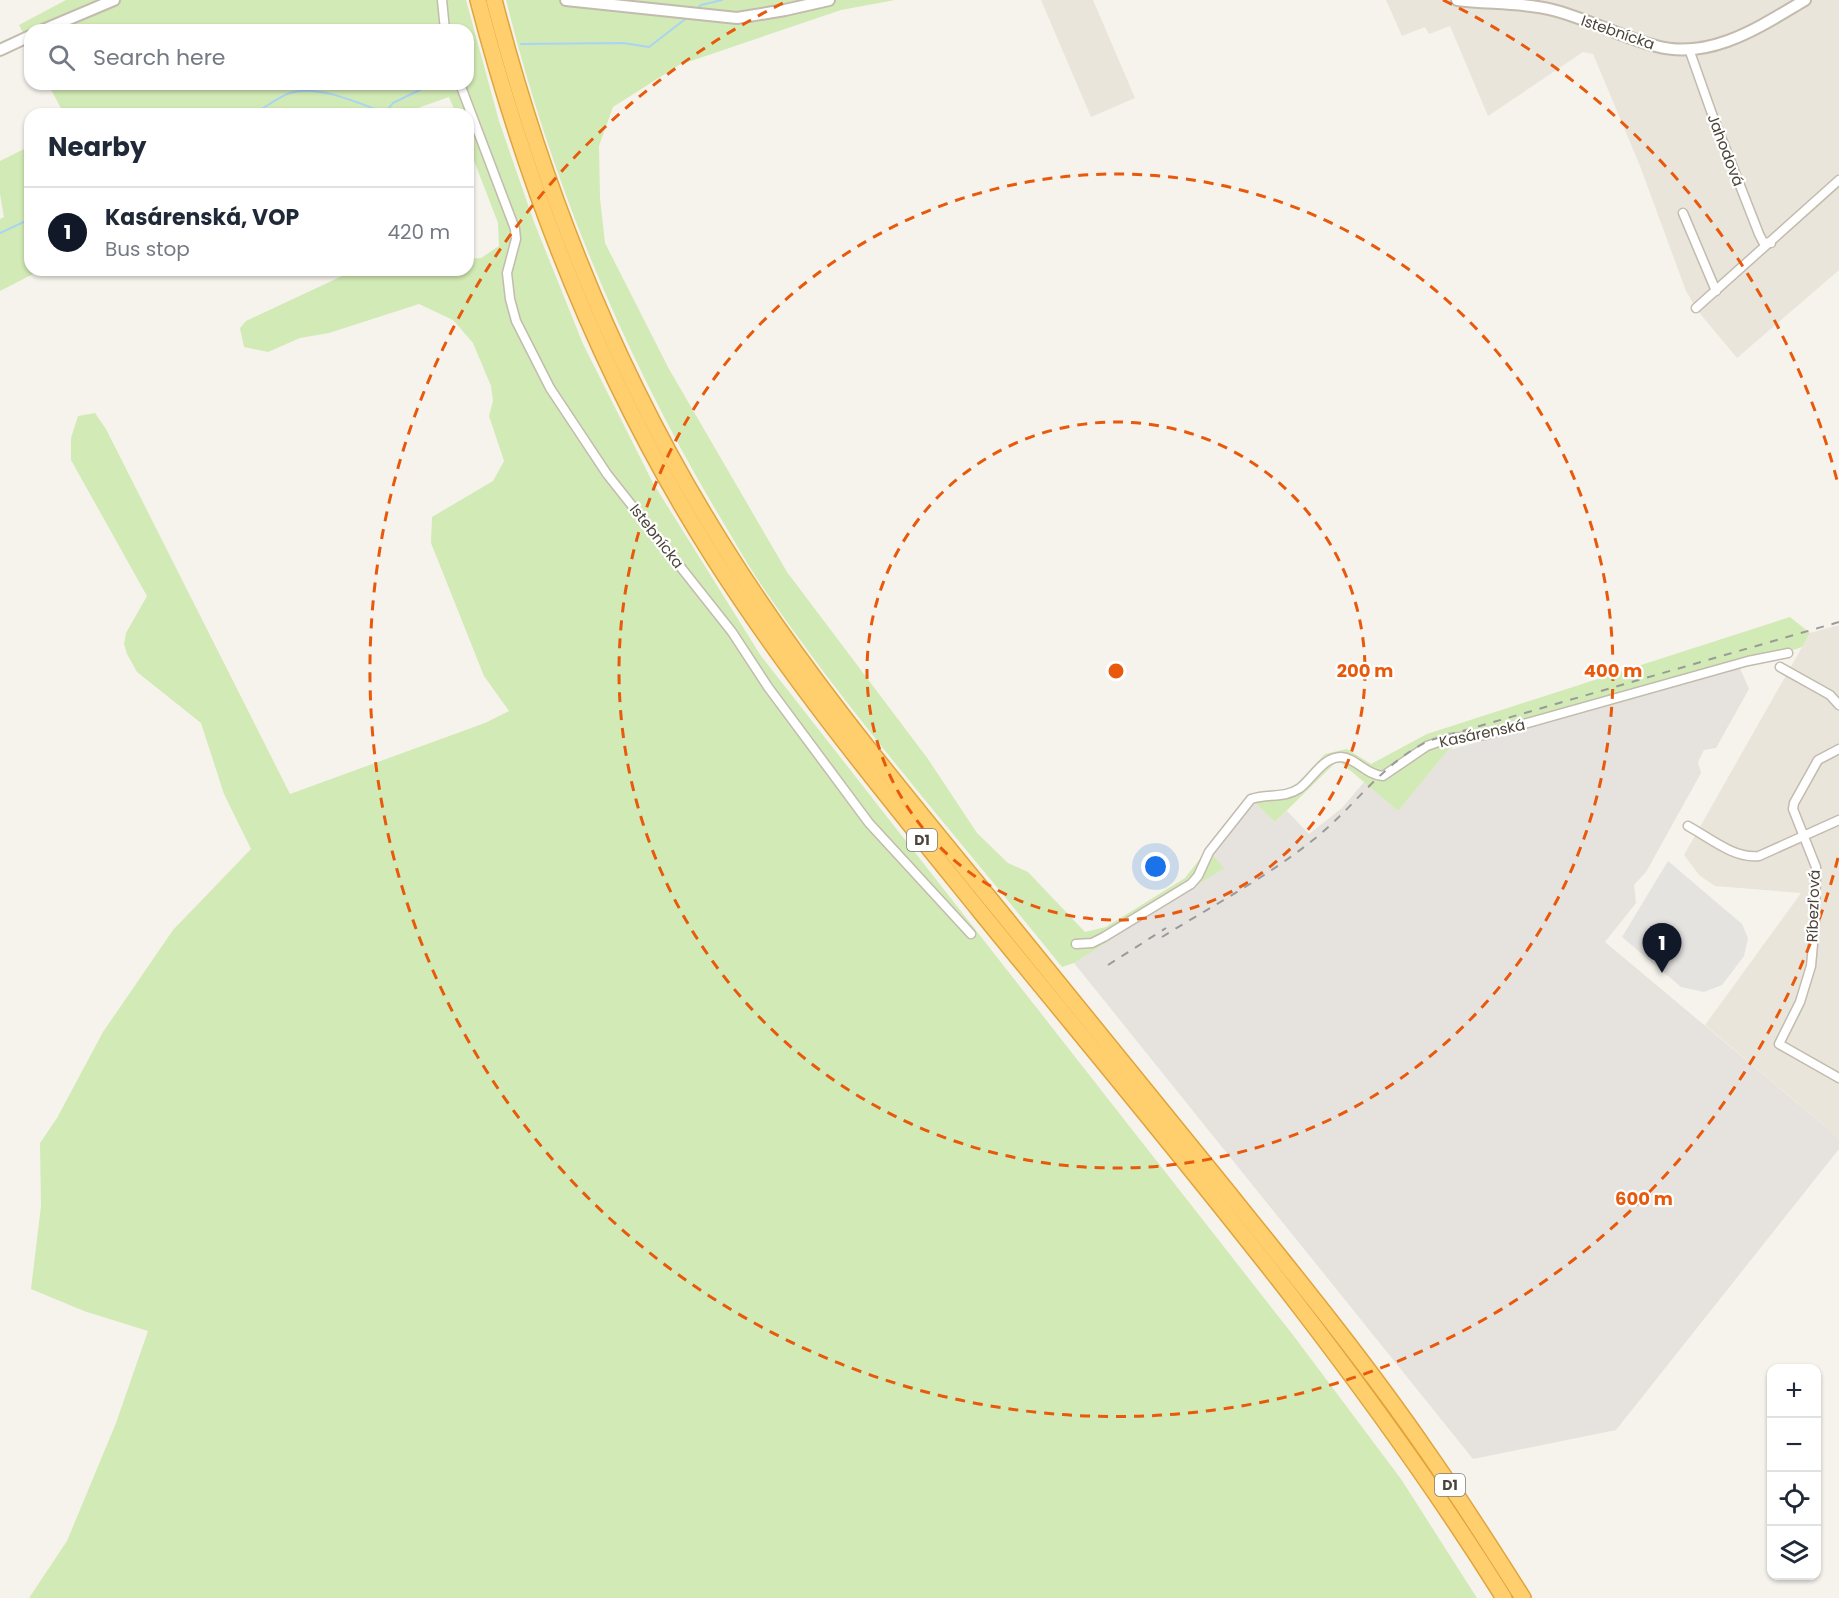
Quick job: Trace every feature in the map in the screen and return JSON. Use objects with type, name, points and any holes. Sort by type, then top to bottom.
[{"type":"highway","name":"D1","points":[[487,2],[513,126],[540,203],[582,309],[644,439],[711,555],[785,665],[868,772],[1249,1243],[1362,1388],[1463,1532],[1504,1598]]},
{"type":"highway","name":"D1","points":[[487,2],[573,249],[629,375],[659,435],[725,548],[798,656],[837,708],[1261,1233],[1371,1375],[1426,1450],[1523,1598]]},
{"type":"street","points":[[57,24],[114,0]]},
{"type":"street","points":[[442,0],[444,24]]},
{"type":"street","points":[[566,0],[699,16],[737,18],[829,0]]},
{"type":"street","name":"Istebnícka","points":[[1457,0],[1551,9],[1658,47],[1689,49],[1719,44],[1747,34],[1804,0]]},
{"type":"street","points":[[0,50],[24,39]]},
{"type":"street","name":"Jahodová","points":[[1689,49],[1759,234],[1763,242],[1771,243]]},
{"type":"street","name":"Istebnícka","points":[[462,90],[469,108]]},
{"type":"street","name":"Istebnícka","points":[[474,121],[515,229],[514,248],[507,273],[513,310],[550,388],[607,474],[732,632],[752,665],[869,823],[971,934]]},
{"type":"street","points":[[1696,308],[1839,180]]},
{"type":"street","points":[[1683,213],[1716,291]]},
{"type":"street","name":"Kasárenská","points":[[1076,944],[1104,937],[1191,884],[1198,876],[1209,852],[1251,799],[1292,793],[1328,761],[1336,757],[1348,758],[1361,767],[1383,776],[1427,746],[1441,740],[1485,735],[1748,661],[1788,653]]},
{"type":"street","points":[[1780,667],[1830,695],[1839,705]]},
{"type":"street","name":"Ríbezľová","points":[[1839,748],[1818,760],[1794,803],[1793,809],[1816,867],[1811,966],[1800,1002],[1779,1044],[1839,1078]]},
{"type":"street","points":[[1688,826],[1739,855],[1749,857],[1759,856],[1839,820]]},
{"type":"shaded area","points":[[1041,0],[1093,0],[1135,98],[1091,117]]},
{"type":"shaded area","points":[[1386,0],[1839,0],[1839,270],[1737,358],[1697,310],[1686,291],[1640,166],[1593,54],[1583,52],[1488,116],[1450,26],[1429,34],[1425,27],[1402,36]]},
{"type":"shaded area","points":[[1839,625],[1839,1138],[1705,1025],[1801,893],[1715,886],[1699,875],[1684,855],[1810,633]]},
{"type":"shaded area","points":[[1740,668],[1749,689],[1716,748],[1704,750],[1698,762],[1701,773],[1646,872],[1634,885],[1636,903],[1605,942],[1839,1138],[1839,1149],[1616,1430],[1473,1459],[1074,963],[1223,868],[1212,854],[1254,802],[1275,822],[1287,811],[1309,834],[1342,808],[1364,782],[1398,811],[1450,748]]},
{"type":"shaded area","points":[[1668,861],[1742,924],[1748,938],[1744,956],[1722,985],[1704,992],[1681,987],[1622,937]]},
{"type":"green space","points":[[66,0],[466,0],[473,24],[24,24],[24,35],[19,25]]},
{"type":"green space","points":[[506,0],[895,0],[841,10],[679,65],[613,107],[599,146],[600,198],[605,243],[669,369],[787,572],[928,759],[977,833],[1008,863],[1028,872],[1085,932],[1106,927],[1185,878],[1248,797],[1294,787],[1325,754],[1347,749],[1371,764],[1427,734],[1790,617],[1810,633],[1802,647],[1740,668],[1450,748],[1398,811],[1338,760],[1275,822],[1254,802],[1212,854],[1224,868],[1074,963],[1062,967],[830,680],[758,580],[714,507],[648,386],[592,261],[544,132]]},
{"type":"green space","points":[[474,29],[499,121],[534,222],[583,344],[653,483],[761,656],[1293,1335],[1401,1479],[1477,1598],[29,1598],[67,1541],[116,1423],[148,1331],[84,1311],[31,1289],[41,1206],[40,1143],[57,1118],[103,1032],[173,930],[251,849],[224,794],[201,723],[137,672],[127,654],[124,644],[126,633],[147,596],[71,460],[71,438],[78,416],[95,413],[106,429],[290,794],[485,723],[509,711],[484,676],[431,543],[432,517],[493,481],[504,461],[489,416],[493,401],[491,386],[473,343],[453,320],[419,304],[329,333],[300,338],[268,352],[244,347],[240,328],[246,321],[342,276],[474,276],[474,259],[481,258],[499,246],[498,223],[474,161],[474,108],[454,108],[449,97],[418,108],[61,108],[51,90],[474,90]]},
{"type":"green space","points":[[24,149],[24,276],[29,276],[0,291],[0,219],[4,217],[0,194],[0,161]]},
{"type":"waterway","points":[[696,9],[701,5],[722,0]]},
{"type":"waterway","points":[[521,44],[623,43],[649,47],[688,17]]},
{"type":"waterway","points":[[389,108],[393,103],[420,90]]},
{"type":"waterway","points":[[263,108],[285,95],[301,91],[338,96],[373,108]]},
{"type":"waterway","points":[[0,233],[24,222]]},
{"type":"railway","points":[[1162,937],[1295,854],[1328,828],[1381,774],[1428,741],[1839,622]]},
{"type":"railway","points":[[1108,965],[1166,928]]},
{"type":"place","name":"Kasárenská, VOP","points":[[1662,973]]}]
